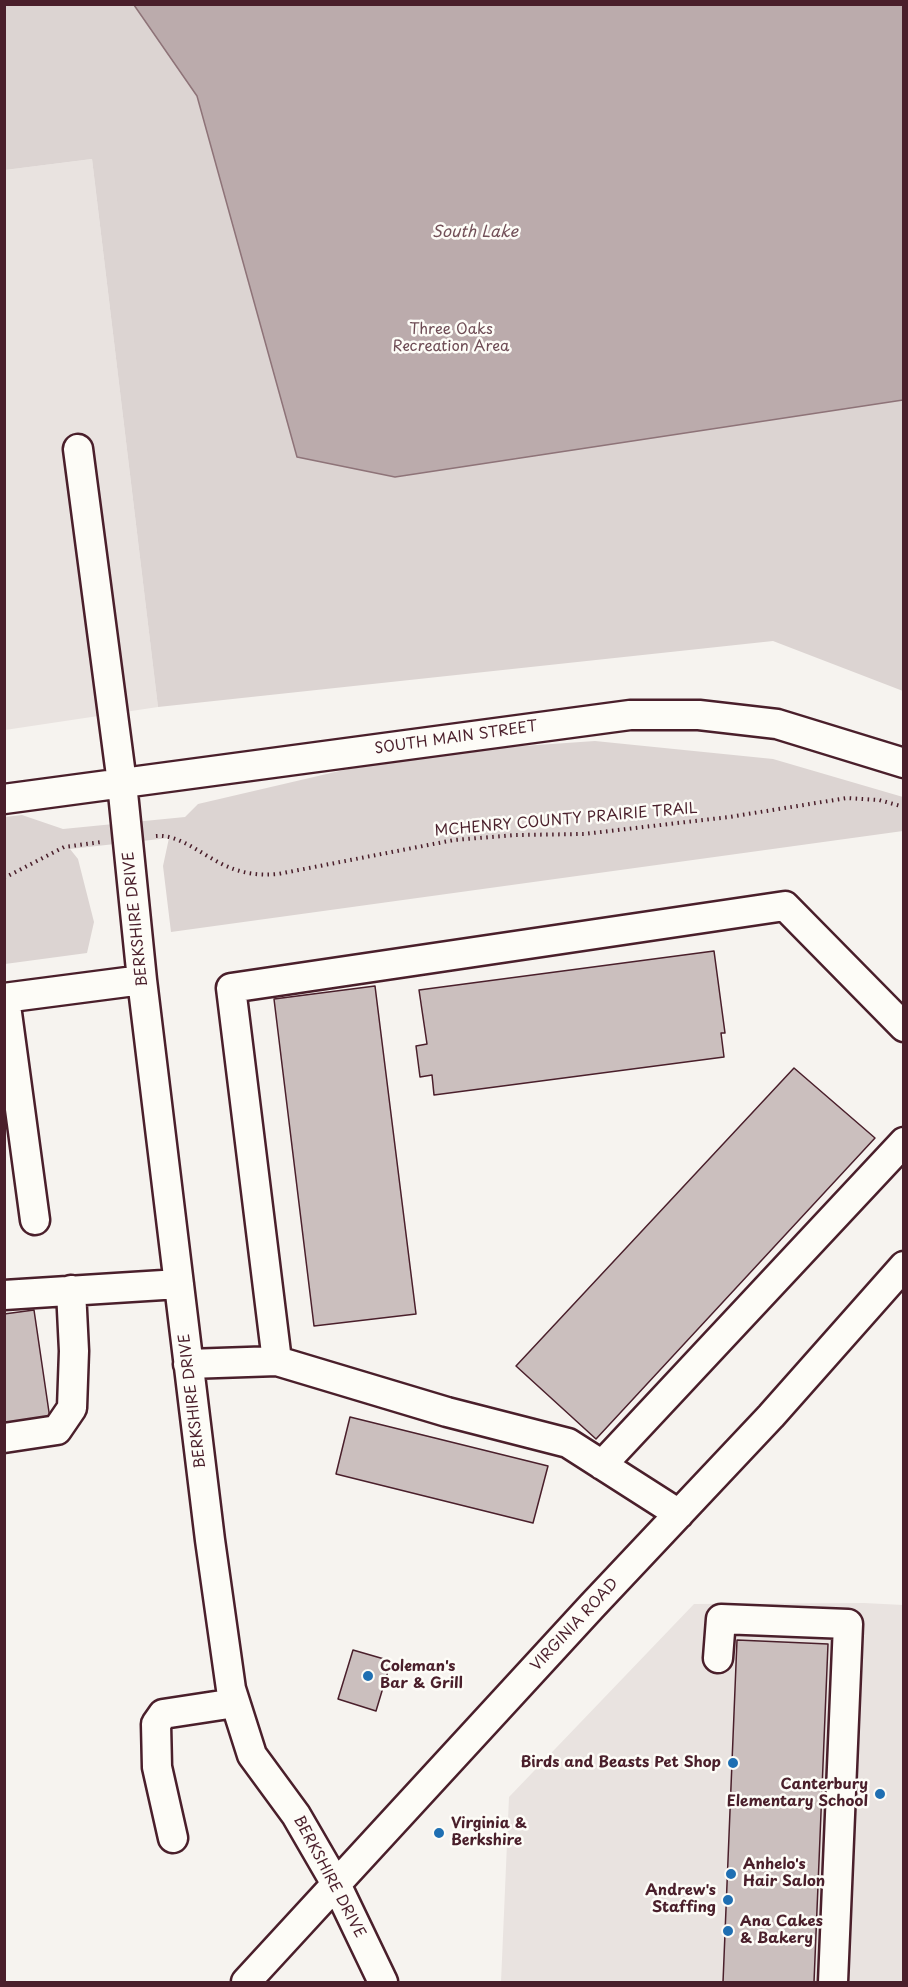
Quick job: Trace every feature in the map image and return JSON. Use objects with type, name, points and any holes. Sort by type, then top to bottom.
[{"type":"street","name":"BERKSHIRE DRIVE","points":[[78,448],[122,783],[142,980],[178,1284],[231,1689],[252,1755],[296,1815],[336,1884],[383,1983]]},
{"type":"street","name":"SOUTH MAIN STREET","points":[[4,799],[630,715],[699,715],[777,724],[903,763]]},
{"type":"street","points":[[277,1361],[231,988],[785,906],[903,1027]]},
{"type":"street","points":[[35,1220],[5,998],[142,980]]},
{"type":"street","points":[[602,1465],[903,1142]]},
{"type":"street","name":"VIRGINIA ROAD","points":[[246,1983],[584,1614],[771,1416],[903,1266]]},
{"type":"street","points":[[4,1295],[178,1284]]},
{"type":"street","points":[[4,1438],[57,1430],[72,1408],[74,1352],[71,1290]]},
{"type":"street","points":[[188,1364],[277,1361],[447,1412],[568,1443],[679,1514]]},
{"type":"street","points":[[718,1658],[721,1619],[848,1624],[833,1983]]},
{"type":"street","points":[[173,1838],[157,1767],[156,1724],[164,1714],[236,1703]]},
{"type":"path","name":"MCHENRY COUNTY PRAIRIE TRAIL","points":[[168,835],[222,864],[257,876],[278,874],[454,840],[607,831],[729,817],[847,798],[879,800],[903,807]]},
{"type":"path","points":[[4,878],[64,848]]},
{"type":"shaded area","points":[[92,159],[158,707],[5,730],[5,170]]},
{"type":"shaded area","points":[[864,1603],[903,1605],[903,1982],[501,1982],[509,1797],[694,1604]]},
{"type":"green space","name":"Three Oaks Recreation Area","points":[[4,5],[903,5],[903,691],[773,641],[158,707],[92,159],[5,170]]},
{"type":"green space","points":[[595,741],[773,759],[903,797],[903,831],[171,932],[163,866],[169,838],[70,849],[78,859],[94,922],[87,953],[5,964],[5,817],[22,815],[63,829],[185,817],[198,804],[348,769],[494,748]]},
{"type":"water","name":"South Lake","points":[[134,5],[903,5],[903,400],[395,477],[297,457],[197,96]]},
{"type":"building","points":[[714,951],[725,1033],[721,1033],[724,1057],[434,1095],[432,1075],[420,1077],[416,1046],[427,1044],[419,990]]},
{"type":"building","points":[[375,986],[416,1314],[314,1326],[274,999]]},
{"type":"building","points":[[794,1068],[875,1138],[596,1439],[516,1366]]},
{"type":"building","points":[[34,1310],[50,1419],[4,1426],[4,1314]]},
{"type":"building","points":[[350,1417],[548,1466],[533,1523],[336,1474]]},
{"type":"building","points":[[737,1640],[828,1644],[814,1982],[723,1982]]},
{"type":"building","points":[[353,1650],[391,1661],[376,1711],[338,1699]]},
{"type":"place","name":"Coleman's Bar & Grill","points":[[368,1676]]},
{"type":"place","name":"Birds and Beasts Pet Shop","points":[[733,1763]]},
{"type":"place","name":"Canterbury Elementary School","points":[[880,1794]]},
{"type":"place","name":"Virginia & Berkshire","points":[[439,1833]]},
{"type":"place","name":"Anhelo's Hair Salon","points":[[731,1874]]},
{"type":"place","name":"Andrew's Staffing","points":[[728,1900]]},
{"type":"place","name":"Ana Cakes & Bakery","points":[[728,1931]]}]
